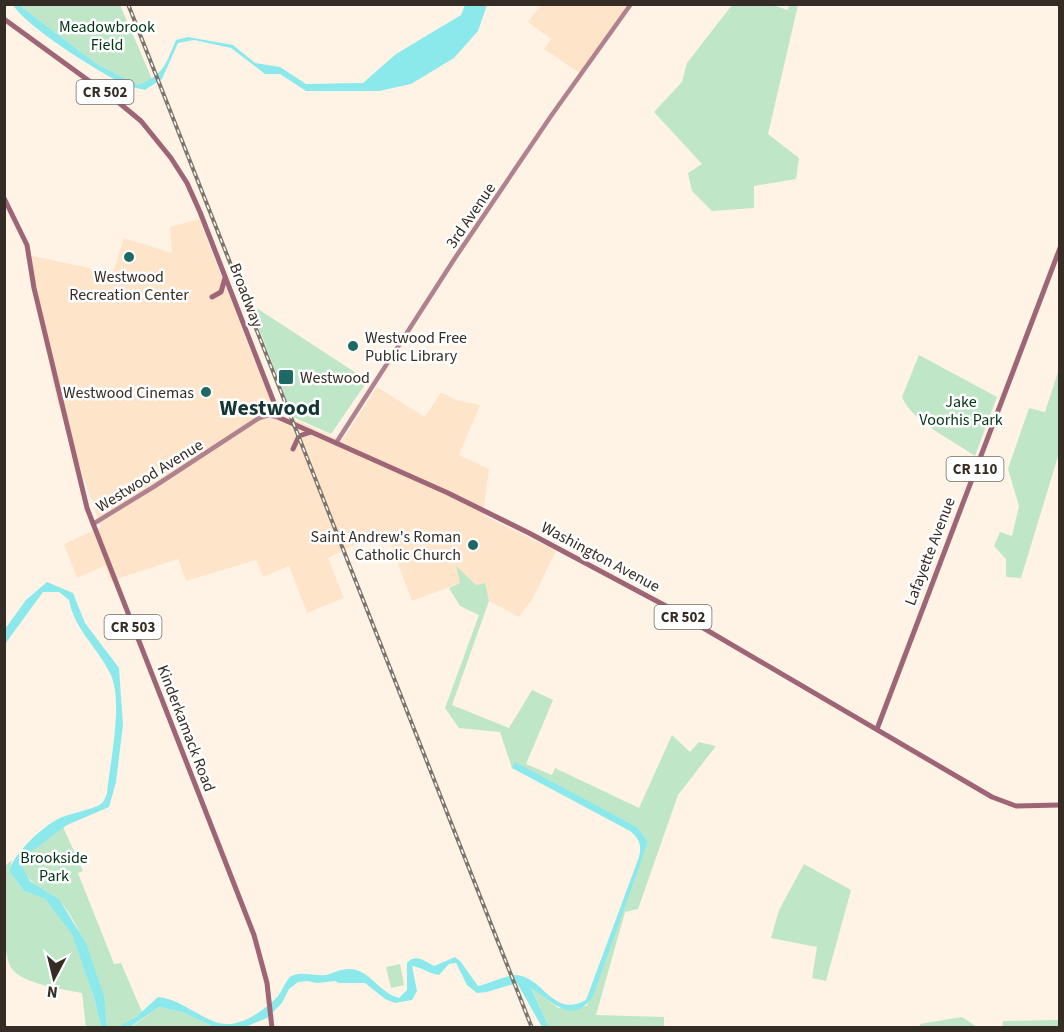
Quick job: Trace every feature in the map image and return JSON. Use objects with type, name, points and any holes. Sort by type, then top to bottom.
[{"type":"main road","name":"3rd Avenue","points":[[336,443],[539,134],[631,4]]},
{"type":"main road","name":"Broadway","points":[[4,19],[130,111],[164,147],[187,183],[200,212],[280,418]]},
{"type":"main road","name":"Kinderkamack Road","points":[[4,198],[27,245],[36,298],[85,502],[254,935],[270,1000],[272,1028]]},
{"type":"main road","name":"Lafayette Avenue","points":[[877,729],[1059,248]]},
{"type":"main road","points":[[212,297],[221,292],[225,276]]},
{"type":"main road","name":"Westwood Avenue","points":[[93,524],[260,418],[269,415],[280,418]]},
{"type":"main road","name":"Washington Avenue","points":[[280,418],[448,493],[529,533],[664,605],[1002,801],[1023,807],[1059,805]]},
{"type":"main road","points":[[293,449],[299,436],[311,432]]},
{"type":"shaded area","points":[[541,5],[631,5],[581,74],[544,49],[551,39],[528,22]]},
{"type":"shaded area","points":[[199,219],[274,410],[342,441],[377,387],[425,417],[441,392],[456,400],[480,405],[459,455],[489,469],[483,515],[556,551],[533,598],[519,617],[489,601],[485,583],[476,585],[456,568],[460,583],[412,601],[385,530],[328,558],[344,598],[307,613],[289,566],[263,577],[256,560],[186,581],[178,559],[111,581],[105,566],[77,578],[64,544],[101,527],[57,401],[28,255],[113,273],[124,238],[172,253],[170,227]]},
{"type":"green space","name":"Meadowbrook Field","points":[[19,5],[120,5],[152,79],[138,85],[97,64]]},
{"type":"green space","points":[[732,5],[772,5],[788,10],[789,5],[798,5],[768,134],[799,158],[796,179],[754,186],[754,208],[712,211],[692,191],[688,173],[702,164],[654,112],[682,82],[687,63]]},
{"type":"green space","points":[[255,307],[370,382],[364,386],[331,434],[293,417],[251,308]]},
{"type":"green space","name":"Jake Voorhis Park","points":[[919,355],[997,397],[975,456],[934,430],[914,414],[902,397]]},
{"type":"green space","points":[[1059,369],[1059,453],[1021,578],[1006,577],[1006,559],[994,546],[1000,532],[1012,536],[1019,506],[1008,469],[1029,408],[1045,412]]},
{"type":"green space","points":[[456,566],[476,585],[485,583],[489,601],[452,705],[509,728],[532,690],[553,700],[526,764],[552,775],[555,768],[639,808],[672,735],[690,752],[699,742],[716,746],[678,795],[638,909],[625,912],[596,1015],[664,1017],[664,1027],[549,1027],[531,987],[558,1008],[587,1006],[648,842],[637,827],[515,763],[512,768],[500,732],[459,728],[445,708],[479,615],[460,606],[449,588],[460,583]]},
{"type":"green space","name":"Brookside Park","points":[[63,827],[83,871],[78,873],[114,964],[121,963],[142,1012],[121,1026],[107,1025],[106,1011],[91,959],[68,911],[59,900],[31,880],[20,863],[24,857]]},
{"type":"green space","points":[[12,860],[9,871],[24,891],[45,899],[73,934],[94,997],[101,1027],[86,1027],[82,993],[35,983],[12,969],[8,961],[4,936],[4,867]]},
{"type":"green space","points":[[804,864],[851,890],[826,981],[812,978],[817,947],[771,938],[779,910]]},
{"type":"green space","points":[[400,964],[404,985],[391,988],[386,967]]},
{"type":"green space","points":[[159,1007],[182,1012],[214,1027],[130,1028]]},
{"type":"green space","points":[[962,1017],[977,1027],[920,1027],[920,1024]]},
{"type":"green space","points":[[1059,1020],[1059,1027],[1002,1027],[1003,1021]]},
{"type":"water","points":[[13,5],[19,5],[97,64],[138,85],[159,73],[176,40],[188,37],[233,45],[255,63],[280,67],[306,84],[363,83],[396,54],[461,15],[465,5],[487,5],[478,31],[454,58],[411,84],[379,91],[306,91],[280,74],[265,74],[231,48],[194,40],[178,43],[162,79],[145,90],[128,86],[64,48],[33,25]]},
{"type":"water","points":[[47,582],[73,593],[85,623],[119,668],[123,725],[116,782],[109,807],[67,825],[24,857],[20,863],[30,881],[59,899],[86,943],[104,996],[107,1025],[111,1027],[101,1027],[94,997],[72,934],[45,899],[24,891],[9,871],[23,848],[46,827],[60,818],[96,807],[103,802],[107,793],[113,748],[116,715],[114,685],[105,664],[76,620],[69,600],[59,592],[43,592],[5,644],[5,629],[26,600]]},
{"type":"water","points":[[515,762],[637,827],[648,842],[593,996],[578,1010],[570,1011],[562,1008],[531,988],[549,1027],[542,1027],[517,983],[477,993],[467,985],[456,963],[449,964],[439,975],[412,966],[417,991],[412,1000],[395,1003],[385,999],[365,983],[307,981],[298,982],[289,989],[282,1003],[267,1018],[245,1027],[214,1027],[182,1012],[159,1007],[130,1027],[116,1028],[136,1017],[158,997],[176,1002],[218,1023],[240,1022],[267,1006],[278,996],[290,977],[298,974],[326,975],[346,969],[356,970],[399,998],[407,990],[407,963],[417,958],[434,966],[455,957],[478,986],[514,975],[533,982],[564,1004],[586,1000],[639,857],[639,842],[630,831],[512,768]]},
{"type":"waterway","points":[[97,67],[108,74]]},
{"type":"railway","points":[[128,4],[532,1028]]},
{"type":"place","name":"Westwood Recreation Center","points":[[129,257]]},
{"type":"place","name":"Westwood Free Public Library","points":[[353,346]]},
{"type":"place","name":"Westwood","points":[[286,377]]},
{"type":"place","name":"Westwood Cinemas","points":[[206,392]]},
{"type":"place","name":"Saint Andrew's Roman Catholic Church","points":[[473,545]]},
{"type":"district","name":"Westwood","points":[[270,407]]}]
